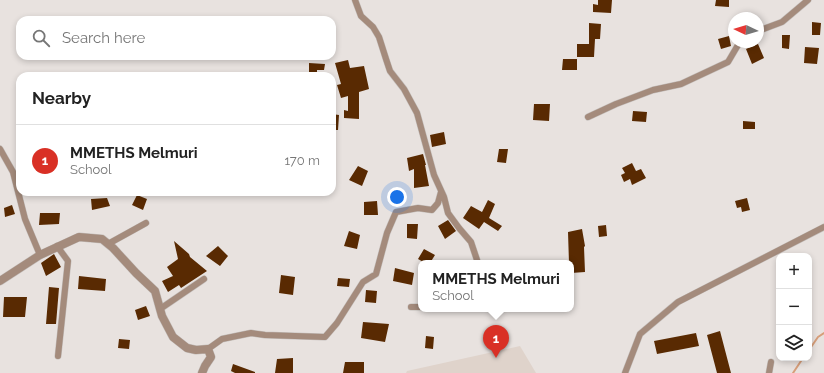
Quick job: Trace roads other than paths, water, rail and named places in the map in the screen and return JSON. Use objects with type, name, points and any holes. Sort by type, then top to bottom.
[{"type":"street","points":[[355,0],[361,16],[373,27],[379,37],[390,71],[404,89],[417,113],[434,175],[448,213],[471,242],[477,260]]},
{"type":"street","points":[[764,29],[782,22],[808,0]]},
{"type":"street","points":[[588,117],[616,104],[653,90],[681,84],[728,62],[736,48]]},
{"type":"street","points":[[0,149],[12,172],[16,186]]},
{"type":"street","points":[[0,281],[40,255],[57,246],[79,237],[102,239],[155,291],[162,316],[173,337],[187,348],[208,350],[222,339],[252,333],[265,335],[325,337],[337,323],[363,282],[376,274],[387,233],[396,212],[418,208],[432,210],[438,203],[441,192]]},
{"type":"street","points":[[19,196],[25,219],[40,255]]},
{"type":"street","points":[[108,244],[146,223]]},
{"type":"street","points":[[625,373],[640,334],[678,302],[824,227]]},
{"type":"street","points":[[57,246],[68,261],[58,356]]},
{"type":"street","points":[[160,309],[204,279]]},
{"type":"street","points":[[411,307],[418,307]]},
{"type":"street","points":[[202,373],[211,357],[208,350]]},
{"type":"street","points":[[770,373],[771,362]]},
{"type":"waterway","points":[[812,346],[818,337],[824,333]]},
{"type":"waterway","points":[[793,373],[801,361]]},
{"type":"place","name":"MMETHS Melmuri","points":[[496,358]]}]
